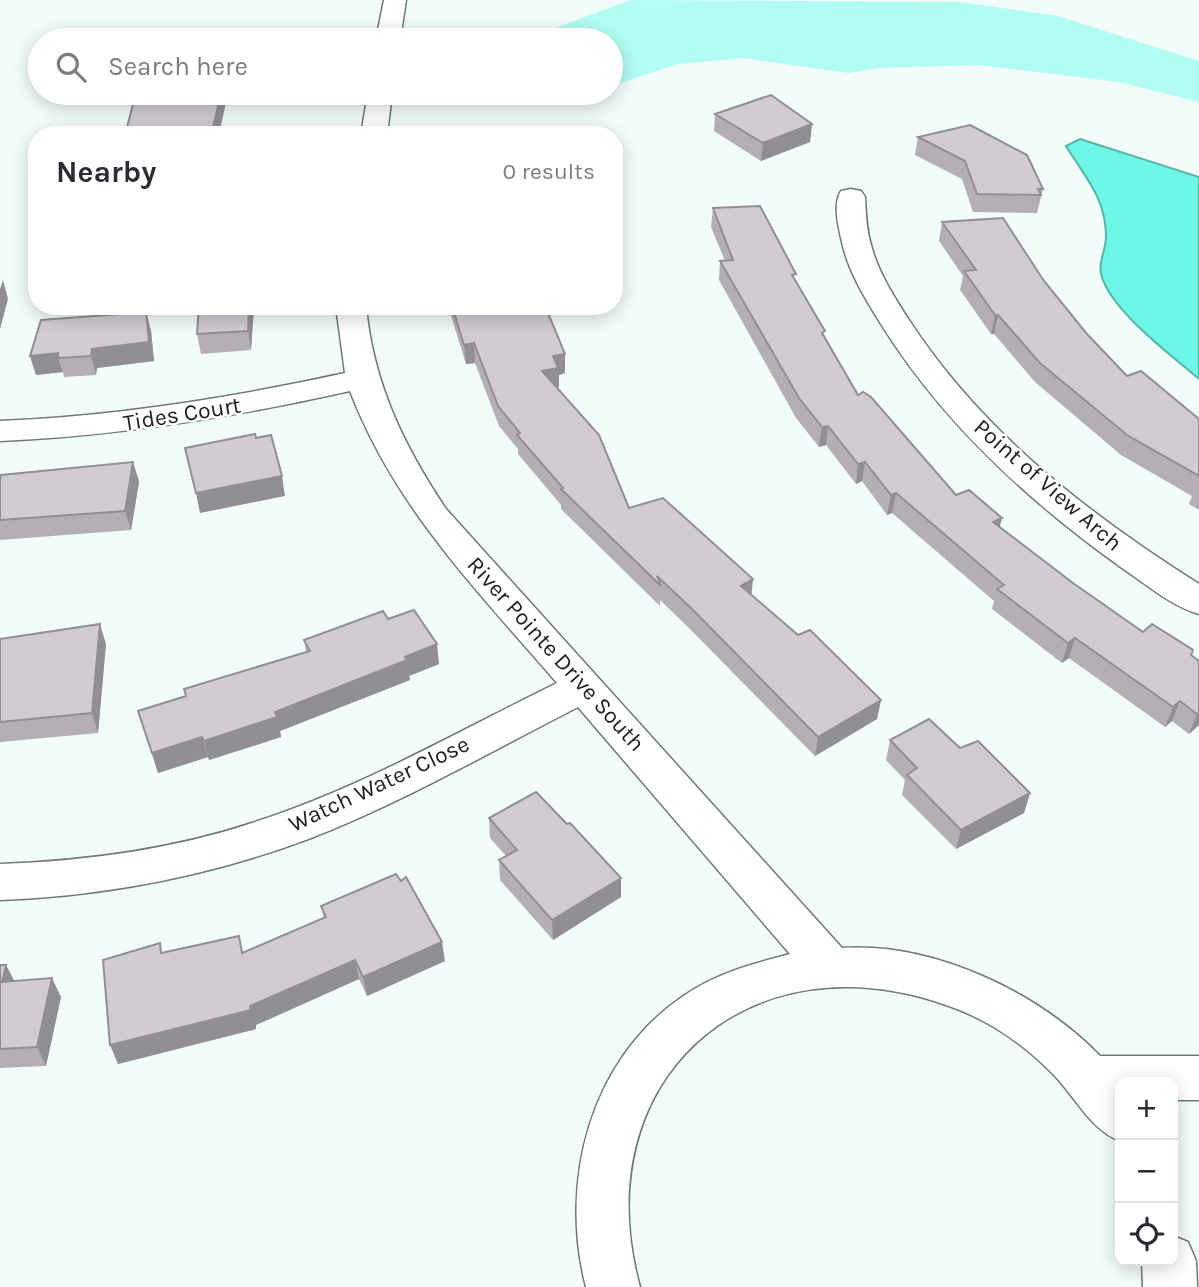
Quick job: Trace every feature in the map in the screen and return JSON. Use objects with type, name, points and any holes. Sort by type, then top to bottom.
[{"type":"street","points":[[390,28],[394,0]]},
{"type":"street","points":[[374,126],[378,105]]},
{"type":"street","name":"Point of View Arch","points":[[851,197],[854,235],[873,284],[902,337],[942,388],[993,443],[1057,499],[1156,575],[1199,601]]},
{"type":"street","name":"River Pointe Drive South","points":[[351,315],[351,330],[361,379],[371,409],[397,462],[434,516],[829,966]]},
{"type":"street","name":"Tides Court","points":[[0,431],[139,422],[222,410],[361,379]]},
{"type":"street","name":"Watch Water Close","points":[[0,882],[51,882],[144,869],[235,846],[336,809],[585,686]]},
{"type":"street","points":[[613,1287],[604,1257],[599,1191],[610,1130],[636,1076],[673,1031],[719,998],[772,976],[829,966],[876,967],[911,973],[968,990],[1013,1013],[1054,1042],[1091,1078],[1115,1111]]},
{"type":"street","points":[[1091,1078],[1199,1078]]},
{"type":"street","points":[[1169,1266],[1170,1287]]},
{"type":"shaded area","points":[[631,0],[960,2],[1058,16],[1199,61],[1199,102],[1119,82],[978,65],[878,68],[849,73],[743,58],[678,64],[623,82],[623,28],[555,28]]},
{"type":"shaded area","points":[[1080,139],[1199,177],[1199,379],[1143,331],[1107,288],[1100,270],[1106,237],[1102,211],[1093,188],[1066,146]]},
{"type":"building","points":[[771,95],[812,124],[763,143],[715,114]]},
{"type":"building","points":[[133,105],[218,105],[213,126],[127,126]]},
{"type":"building","points":[[970,125],[1027,155],[1043,189],[1038,189],[1041,195],[977,194],[965,161],[918,137]]},
{"type":"building","points":[[760,206],[796,274],[792,275],[825,331],[822,333],[858,395],[863,392],[871,397],[956,495],[969,490],[1002,518],[993,522],[1143,632],[1152,624],[1193,650],[1191,655],[1199,661],[1199,713],[1180,701],[1173,707],[1075,638],[1068,643],[997,589],[1004,585],[896,493],[891,495],[865,462],[858,464],[828,426],[822,427],[799,398],[720,261],[733,260],[713,208]]},
{"type":"building","points":[[1003,218],[1044,281],[1087,334],[1127,376],[1141,371],[1199,419],[1199,476],[1127,435],[1040,363],[998,315],[995,315],[964,271],[976,270],[942,222]]},
{"type":"building","points":[[146,315],[149,342],[92,349],[91,356],[58,358],[58,353],[30,356],[41,320]]},
{"type":"building","points":[[198,315],[249,315],[248,331],[197,334]]},
{"type":"building","points":[[455,315],[549,315],[565,354],[553,356],[558,368],[542,371],[599,435],[629,508],[663,498],[753,579],[741,586],[798,635],[810,630],[881,700],[818,737],[692,609],[657,576],[661,586],[561,489],[563,488],[517,435],[520,433],[498,406],[474,343],[464,345]]},
{"type":"building","points":[[255,434],[256,438],[271,435],[282,476],[196,493],[185,448]]},
{"type":"building","points":[[133,462],[125,511],[0,520],[1,475]]},
{"type":"building","points":[[414,610],[437,644],[405,657],[407,660],[275,712],[277,717],[204,741],[202,737],[152,753],[138,711],[186,696],[184,689],[310,651],[304,640],[383,611],[388,619]]},
{"type":"building","points":[[100,624],[92,713],[0,722],[0,639]]},
{"type":"building","points":[[929,719],[960,748],[978,741],[1030,793],[961,830],[907,775],[917,768],[890,740]]},
{"type":"building","points":[[536,792],[567,824],[570,823],[621,878],[552,920],[499,860],[517,850],[489,818]]},
{"type":"building","points":[[396,874],[401,881],[406,877],[442,942],[363,977],[355,960],[250,1006],[251,1010],[110,1045],[103,960],[160,943],[161,953],[239,936],[242,953],[326,917],[321,906]]},
{"type":"building","points":[[0,965],[6,965],[2,982],[52,978],[37,1047],[0,1049]]}]
